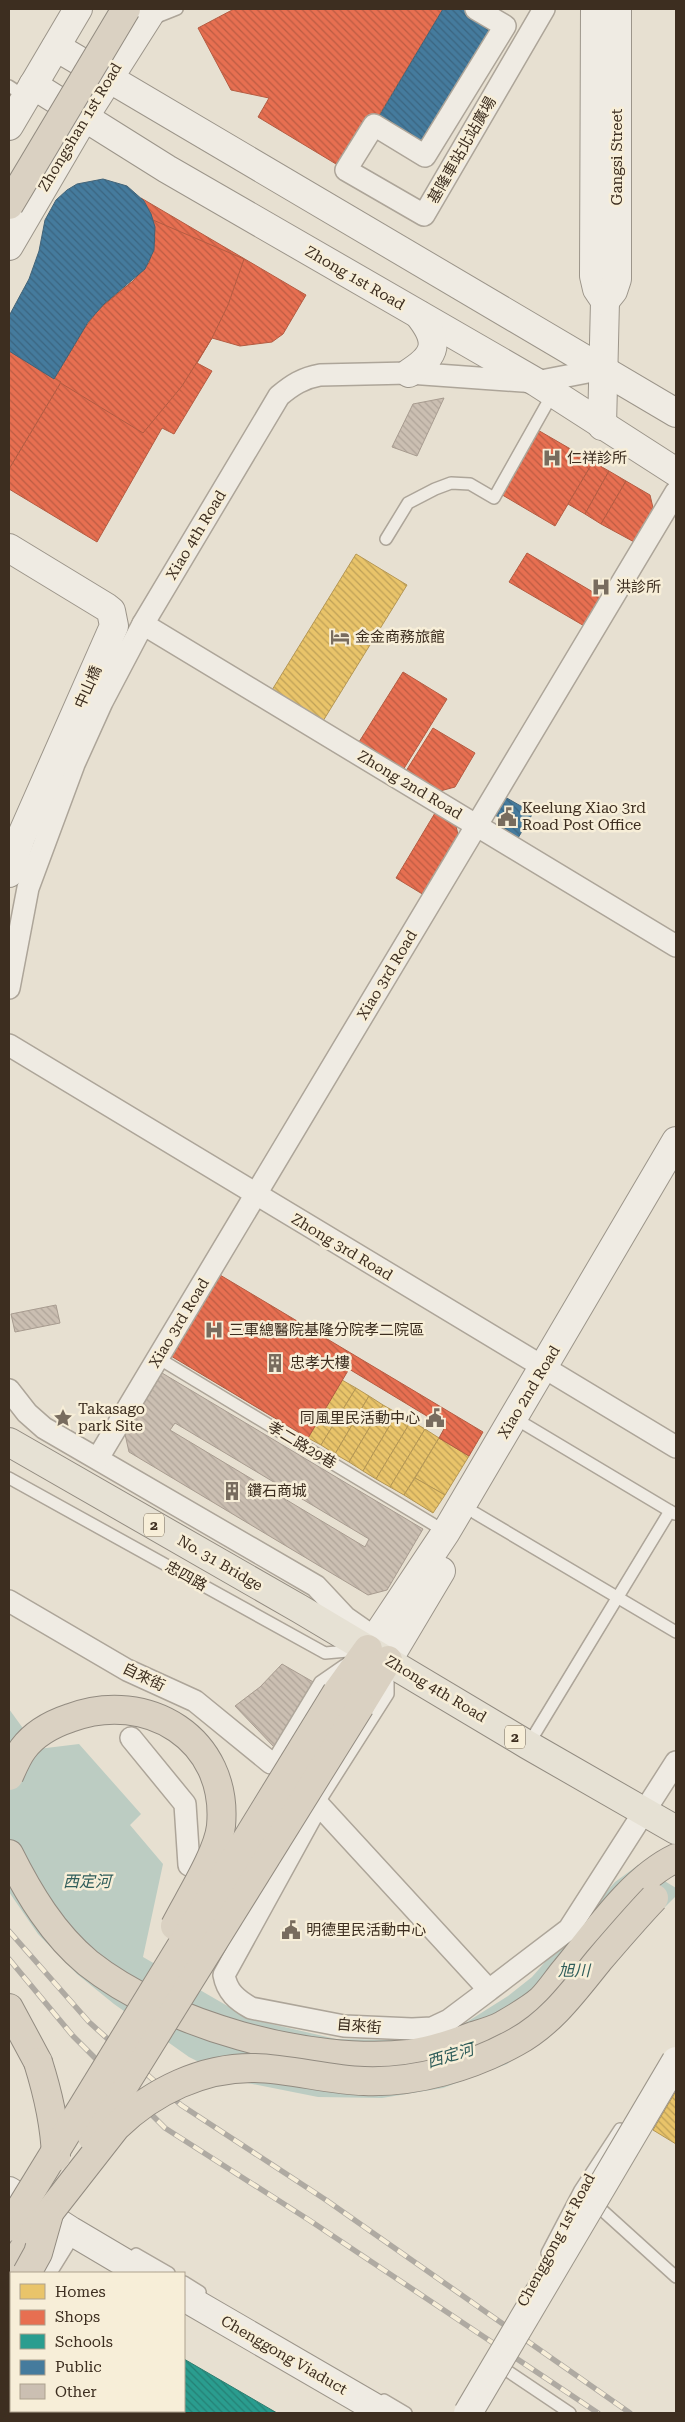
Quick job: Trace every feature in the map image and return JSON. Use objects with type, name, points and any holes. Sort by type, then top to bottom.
[{"type":"highway","points":[[9,205],[141,13]]},
{"type":"highway","points":[[56,2150],[337,1692],[377,1649]]},
{"type":"highway","points":[[21,2230],[360,1706],[377,1649]]},
{"type":"highway","points":[[9,1776],[22,1749],[47,1728],[82,1713],[101,1709],[138,1711],[171,1724],[200,1749],[210,1764],[221,1804],[221,1827],[216,1846],[166,1944],[77,2088],[56,2150],[21,2230],[9,2272]]},
{"type":"highway","points":[[9,1854],[49,1922],[66,1943],[111,1980],[141,1998],[218,2029],[275,2044],[327,2053],[380,2056],[410,2054],[441,2048],[502,2026],[541,2000],[634,1888],[676,1858]]},
{"type":"highway","points":[[21,2230],[131,2113],[145,2103],[194,2078],[214,2072],[257,2068],[363,2081],[392,2081],[429,2076],[469,2063],[517,2042],[557,2012],[624,1930],[654,1898],[676,1880]]},
{"type":"highway","points":[[9,2008],[38,2062],[50,2103],[56,2134],[54,2195],[46,2229],[28,2272]]},
{"type":"main road","name":"No. 31 Bridge","points":[[9,1442],[300,1609]]},
{"type":"main road","name":"Zhong 4th Road","points":[[300,1609],[377,1649],[643,1820]]},
{"type":"main road","name":"2","points":[[643,1820],[676,1830]]},
{"type":"street","points":[[9,126],[23,89],[56,47],[78,9]]},
{"type":"street","name":"基隆車站北站廣場","points":[[476,9],[505,26],[425,156],[374,125],[346,170],[424,215],[544,9]]},
{"type":"street","name":"Gangsi Street","points":[[595,9],[594,276],[597,289],[605,301],[602,426]]},
{"type":"street","name":"Gangsi Street","points":[[605,301],[613,291],[617,279],[617,9]]},
{"type":"street","name":"Zhongshan 1st Road","points":[[9,246],[108,79],[141,13]]},
{"type":"street","points":[[56,47],[676,413]]},
{"type":"street","name":"Zhong 1st Road","points":[[23,89],[85,116],[166,169],[544,388],[676,472]]},
{"type":"street","points":[[409,373],[423,362],[433,348],[432,333],[420,315]]},
{"type":"street","name":"Xiao 4th Road","points":[[9,988],[28,888],[87,734],[143,624],[279,396],[291,385],[307,377],[320,375],[409,373],[544,388],[603,369]]},
{"type":"street","name":"Xiao 3rd Road","points":[[98,1458],[676,492]]},
{"type":"street","name":"中山橋","points":[[9,548],[106,607],[111,611],[114,626],[21,837],[9,873]]},
{"type":"street","name":"Zhong 2nd Road","points":[[143,624],[676,946]]},
{"type":"street","name":"Zhong 3rd Road","points":[[9,1045],[676,1447]]},
{"type":"street","name":"Xiao 2nd Road","points":[[550,1371],[676,1141]]},
{"type":"street","name":"Xiao 2nd Road","points":[[377,1649],[446,1532],[676,1171]]},
{"type":"street","points":[[9,1390],[27,1413],[44,1428],[316,1586],[377,1649],[475,1513],[526,1425],[550,1371]]},
{"type":"street","name":"自來街","points":[[9,1601],[127,1670],[195,1701],[271,1763]]},
{"type":"street","points":[[131,1738],[185,1804],[189,1865]]},
{"type":"street","name":"自來街","points":[[318,1804],[224,1976],[226,1986],[240,2002],[251,2008],[344,2026],[432,2028],[449,2020],[569,1929],[643,1820],[676,1762]]},
{"type":"street","points":[[318,1804],[489,1990]]},
{"type":"street","points":[[460,2412],[675,2055]]},
{"type":"street","points":[[9,2191],[86,2235],[141,2272]]},
{"type":"street","points":[[45,2272],[86,2235]]},
{"type":"street","name":"Chenggong Viaduct","points":[[197,2297],[384,2413]]},
{"type":"lane","points":[[141,13],[177,9]]},
{"type":"lane","points":[[386,539],[408,503],[435,489],[451,483],[470,484],[494,498],[544,388]]},
{"type":"lane","name":"孝二路29巷","points":[[158,1358],[446,1532]]},
{"type":"lane","points":[[526,1425],[673,1513],[618,1597],[528,1745]]},
{"type":"lane","name":"忠四路","points":[[9,1478],[325,1653],[377,1649]]},
{"type":"lane","points":[[475,1513],[676,1632]]},
{"type":"lane","points":[[271,1763],[320,1682],[377,1649],[388,1694],[318,1804]]},
{"type":"lane","name":"Chenggong 1st Road","points":[[460,2412],[509,2328],[580,2190],[632,2112],[675,2055]]},
{"type":"lane","name":"Chenggong 1st Road","points":[[616,2185],[676,2078]]},
{"type":"lane","points":[[580,2190],[676,2277]]},
{"type":"lane","name":"Chenggong 1st Road","points":[[482,2413],[588,2234]]},
{"type":"lane","points":[[86,2235],[85,2247],[126,2272]]},
{"type":"lane","points":[[126,2248],[167,2272]]},
{"type":"lane","points":[[185,2283],[197,2297]]},
{"type":"lane","points":[[185,2307],[364,2413]]},
{"type":"lane","points":[[295,2348],[406,2413]]},
{"type":"lane","points":[[506,2370],[570,2413]]},
{"type":"green space","points":[[10,2384],[10,2412],[130,2412],[9,2413]]},
{"type":"water","name":"西定河","points":[[9,1709],[38,1749],[79,1744],[141,1814],[130,1825],[163,1864],[143,1957],[250,2019],[336,2039],[393,2040],[433,2035],[459,2027],[508,1996],[532,1977],[615,1882],[637,1866],[676,1798],[676,1896],[658,1914],[567,2019],[507,2064],[443,2088],[382,2098],[318,2097],[237,2081],[189,2057],[114,2004],[77,1974],[38,1934],[9,1892]]},
{"type":"pier","points":[[676,1796],[676,1888],[635,1863]]},
{"type":"building: Homes","name":"金金商務旅館","points":[[356,554],[407,585],[323,721],[272,690]]},
{"type":"building: Homes","points":[[342,1380],[356,1388],[321,1445],[308,1438]]},
{"type":"building: Homes","points":[[356,1388],[369,1396],[335,1454],[321,1445]]},
{"type":"building: Homes","points":[[369,1396],[383,1405],[349,1462],[335,1454]]},
{"type":"building: Homes","points":[[383,1405],[397,1413],[363,1471],[349,1462]]},
{"type":"building: Homes","points":[[397,1413],[411,1421],[376,1479],[363,1471]]},
{"type":"building: Homes","points":[[411,1421],[425,1429],[390,1487],[376,1479]]},
{"type":"building: Homes","points":[[425,1429],[439,1438],[404,1495],[390,1487]]},
{"type":"building: Homes","points":[[439,1438],[469,1456],[445,1495],[415,1478]]},
{"type":"building: Homes","points":[[415,1478],[445,1495],[433,1513],[404,1495]]},
{"type":"building: Homes","points":[[676,2091],[676,2144],[653,2130]]},
{"type":"building: Shops","points":[[234,9],[443,9],[346,170],[258,117],[269,98],[231,90],[198,28]]},
{"type":"building: Shops","points":[[141,198],[306,295],[283,334],[272,342],[240,346],[212,338],[197,363],[212,371],[174,434],[162,428],[97,542],[9,489],[9,469],[61,382],[54,379],[84,329],[104,304],[133,281],[149,263],[154,250],[155,232],[151,214]]},
{"type":"building: Shops","points":[[153,220],[244,259],[228,305],[212,338],[182,386],[143,433],[54,379],[84,329],[98,310],[133,281],[149,263],[155,241]]},
{"type":"building: Shops","points":[[9,351],[61,382],[9,469]]},
{"type":"building: Shops","points":[[536,429],[593,462],[555,526],[499,493]]},
{"type":"building: Shops","points":[[593,462],[609,471],[585,514],[568,504]]},
{"type":"building: Shops","points":[[609,471],[626,481],[601,524],[585,514]]},
{"type":"building: Shops","points":[[626,481],[650,495],[654,512],[636,543],[601,524]]},
{"type":"building: Shops","points":[[527,553],[603,598],[586,627],[509,582]]},
{"type":"building: Shops","points":[[403,672],[447,699],[403,770],[359,742]]},
{"type":"building: Shops","points":[[433,728],[475,753],[455,787],[440,791],[406,771]]},
{"type":"building: Shops","points":[[435,813],[456,826],[459,839],[424,895],[396,878]]},
{"type":"building: Shops","name":"忠孝大樓","points":[[220,1275],[483,1432],[469,1456],[439,1438],[445,1427],[349,1369],[308,1438],[171,1356]]},
{"type":"building: Schools","points":[[185,2360],[277,2413],[146,2413],[185,2412]]},
{"type":"building: Public","points":[[443,9],[476,9],[505,26],[425,156],[374,125]]},
{"type":"building: Public","points":[[103,179],[127,186],[144,201],[155,227],[154,250],[145,269],[104,304],[88,322],[54,379],[9,351],[9,316],[29,279],[39,251],[45,220],[56,200],[77,184]]},
{"type":"building: Public","points":[[505,797],[533,813],[518,838],[500,827],[496,813]]},
{"type":"building: Other","points":[[444,398],[417,456],[392,447],[413,404]]},
{"type":"building: Other","points":[[56,1305],[60,1323],[15,1332],[11,1314]]},
{"type":"building: Other","name":"鑽石商城","points":[[162,1373],[423,1529],[387,1590],[368,1595],[129,1452],[125,1434]],"holes":[[[175,1423],[369,1539],[365,1547],[170,1430]]]},
{"type":"building: Other","points":[[282,1664],[315,1683],[275,1748],[235,1706],[260,1687]]},
{"type":"railway","points":[[9,1931],[89,2022],[181,2105],[326,2200],[630,2413]]},
{"type":"railway","points":[[9,1959],[73,2036],[165,2128],[309,2220],[598,2413]]},
{"type":"place","name":"仁祥診所","points":[[552,458]]},
{"type":"place","name":"洪診所","points":[[601,587]]},
{"type":"place","name":"金金商務旅館","points":[[340,637]]},
{"type":"place","name":"Keelung Xiao 3rd Road Post Office","points":[[507,817]]},
{"type":"place","name":"三軍總醫院基隆分院孝二院區","points":[[214,1330]]},
{"type":"place","name":"忠孝大樓","points":[[275,1363]]},
{"type":"place","name":"Takasago park Site","points":[[63,1418]]},
{"type":"place","name":"同風里民活動中心","points":[[435,1418]]},
{"type":"place","name":"鑽石商城","points":[[232,1491]]},
{"type":"place","name":"明德里民活動中心","points":[[291,1930]]},
{"type":"water label","name":"旭川","points":[[574,1970]]}]
